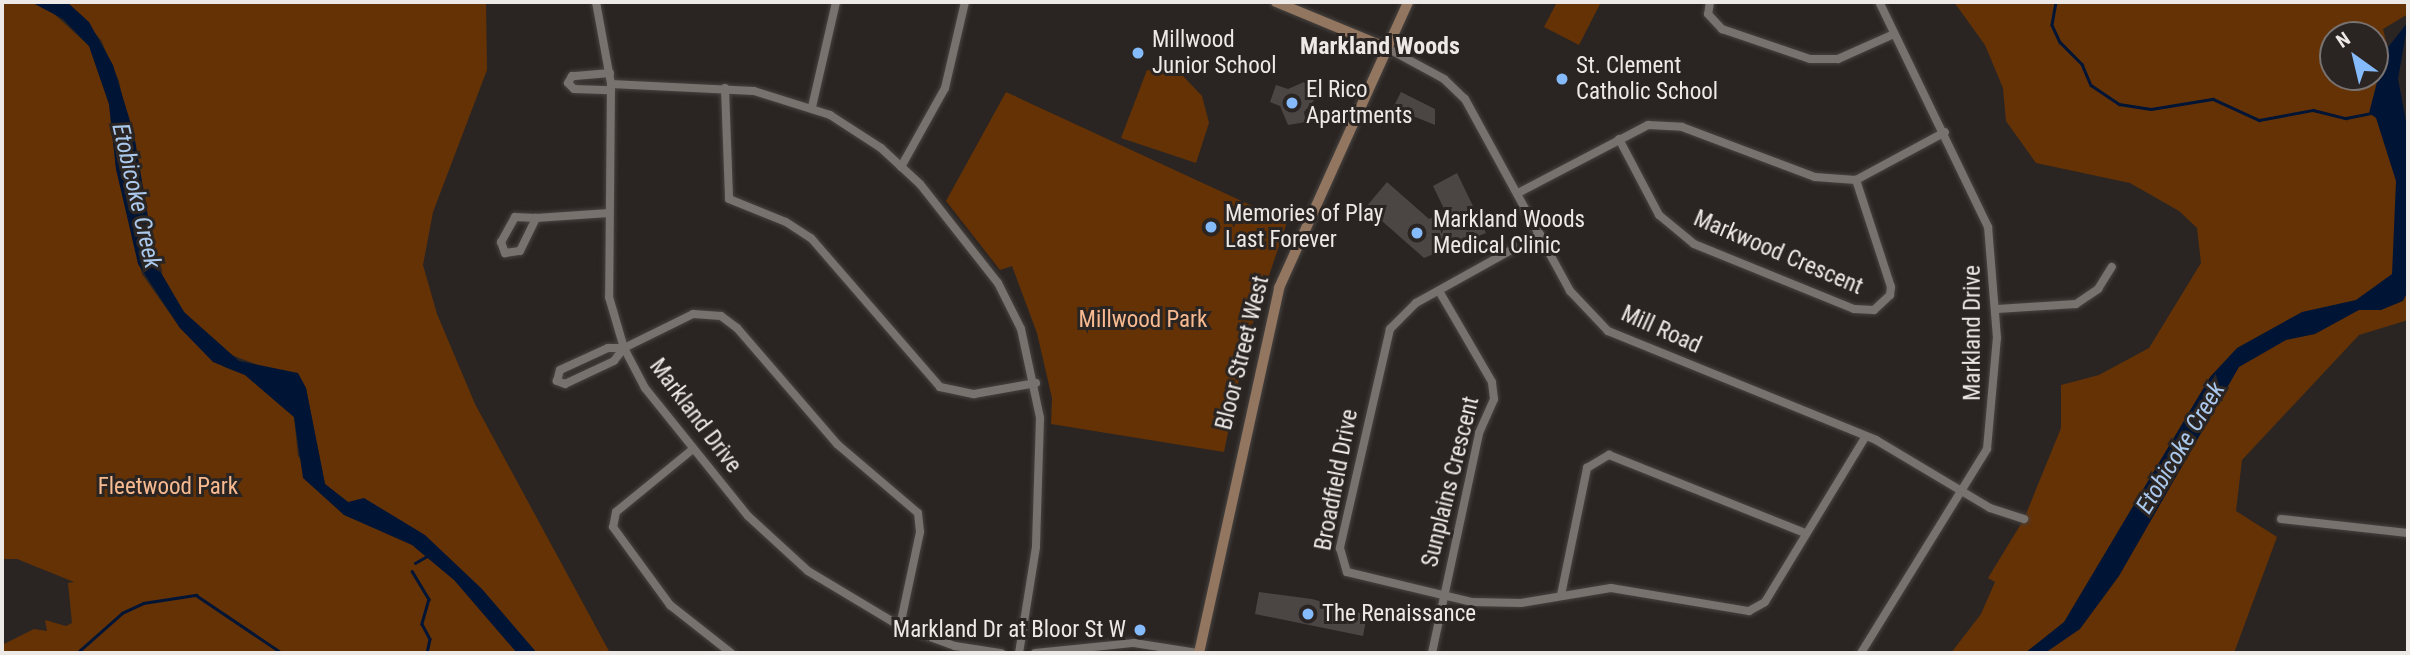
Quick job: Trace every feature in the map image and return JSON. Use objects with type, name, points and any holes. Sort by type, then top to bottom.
[{"type":"main road","name":"Mill Road","points":[[1276,2],[1387,48]]},
{"type":"main road","name":"Bloor Street West","points":[[1198,653],[1275,299],[1408,2]]},
{"type":"street","name":"Markland Drive","points":[[596,2],[611,87],[607,283],[624,348],[650,394],[693,449],[775,544],[868,612],[954,650],[1001,653]]},
{"type":"street","points":[[812,107],[836,2]]},
{"type":"street","points":[[901,167],[944,88],[965,2]]},
{"type":"street","points":[[1710,2],[1707,14],[1722,29],[1810,59],[1838,59],[1894,34]]},
{"type":"street","name":"Markland Drive","points":[[1861,653],[1963,493],[1987,449],[1992,428],[1997,309],[1988,227],[1945,132],[1880,2]]},
{"type":"street","name":"Mill Road","points":[[1387,48],[1444,79],[1465,99],[1576,299],[1608,331],[1866,436],[1963,493],[2024,519]]},
{"type":"street","points":[[610,73],[572,76],[568,83],[571,88],[725,88],[812,107],[881,148],[901,167],[998,283],[1021,329],[1035,383],[1036,547],[1019,653]]},
{"type":"street","points":[[725,88],[729,199],[811,238],[940,387],[974,394],[1035,383]]},
{"type":"street","points":[[1518,193],[1648,125],[1668,124],[1815,177],[1856,180],[1945,132]]},
{"type":"street","name":"Markwood Crescent","points":[[1619,139],[1659,215],[1694,244],[1854,309],[1874,310],[1890,295],[1891,287],[1856,180]]},
{"type":"street","points":[[536,218],[519,252],[505,253],[502,240],[515,217],[609,213]]},
{"type":"street","name":"Broadfield Drive","points":[[1540,234],[1405,313],[1384,341],[1339,556],[1352,575],[1442,597],[1493,604],[1561,595],[1633,590],[1749,611],[1765,602],[1866,436]]},
{"type":"street","points":[[1997,309],[2076,304],[2098,289],[2112,267]]},
{"type":"street","name":"Sunplains Crescent","points":[[1432,653],[1479,433],[1494,390],[1439,291]]},
{"type":"street","points":[[624,348],[608,348],[563,369],[557,381],[567,384],[614,361],[624,348],[693,314],[721,316],[737,328],[827,435],[918,513],[920,532],[900,626]]},
{"type":"street","points":[[693,449],[616,512],[612,524],[670,605],[731,653]]},
{"type":"street","points":[[1561,595],[1587,467],[1609,455],[1805,533]]},
{"type":"street","points":[[2281,519],[2408,533]]},
{"type":"street","points":[[1035,653],[1134,643],[1198,653]]},
{"type":"green space","name":"Fleetwood Park","points":[[3,2],[31,2],[51,11],[89,46],[109,104],[116,169],[142,274],[180,328],[224,367],[245,375],[294,417],[298,456],[344,515],[348,502],[325,484],[306,388],[298,374],[285,375],[229,354],[184,312],[167,285],[156,264],[119,81],[101,40],[67,2],[486,2],[487,70],[433,212],[423,265],[437,314],[475,404],[610,653],[2,653],[2,645],[34,629],[47,631],[45,620],[66,626],[72,623],[68,583],[74,582],[17,559],[2,559]]},
{"type":"green space","points":[[1557,2],[1601,2],[1579,45],[1544,27]]},
{"type":"green space","points":[[1954,2],[2408,2],[2408,14],[2389,25],[2389,21],[2319,21],[2319,91],[2389,91],[2389,53],[2408,129],[2408,320],[2359,335],[2242,460],[2236,511],[2277,537],[2234,653],[1951,653],[1981,614],[1995,582],[1988,578],[2024,519],[2061,428],[2061,385],[2099,375],[2149,348],[2201,263],[2197,228],[2179,211],[2130,183],[2036,163],[2006,121],[2003,88],[1985,45]]},
{"type":"green space","points":[[1147,70],[1182,75],[1202,96],[1209,123],[1196,163],[1121,138]]},
{"type":"green space","name":"Millwood Park","points":[[1006,92],[1287,222],[1247,341],[1224,452],[1051,424],[1052,398],[1037,333],[1012,266],[1000,270],[946,201]]},
{"type":"water","name":"Etobicoke Creek","points":[[31,2],[67,2],[89,22],[113,65],[134,134],[156,264],[184,312],[239,361],[298,373],[306,388],[325,484],[348,502],[364,498],[425,535],[482,589],[537,653],[517,653],[454,580],[412,545],[344,515],[303,478],[294,417],[245,375],[213,362],[180,328],[138,264],[116,169],[109,104],[89,46],[63,19]]},
{"type":"water","name":"Etobicoke Creek","points":[[2408,22],[2398,79],[2408,131],[2408,291],[2403,301],[2381,310],[2359,310],[2315,334],[2286,340],[2239,367],[2119,576],[2080,629],[2045,653],[2025,653],[2064,622],[2210,377],[2237,348],[2302,312],[2356,300],[2392,274],[2396,181],[2376,118],[2369,113],[2375,91],[2389,91],[2389,46]]},
{"type":"building","name":"El Rico Apartments","points":[[1304,82],[1315,99],[1304,112],[1306,122],[1288,125],[1280,106],[1270,102],[1276,85],[1288,89]]},
{"type":"building","points":[[1401,92],[1435,109],[1435,125],[1393,108]]},
{"type":"building","points":[[1457,173],[1486,233],[1424,258],[1366,207],[1387,182],[1429,219],[1445,211],[1433,186]]},
{"type":"building","name":"The Renaissance","points":[[1259,592],[1312,599],[1367,615],[1363,636],[1255,614]]},
{"type":"waterway","points":[[2056,2],[2052,25],[2060,42],[2082,64],[2091,85],[2119,104],[2151,109],[2213,99],[2259,120],[2313,110],[2346,118],[2371,113]]},
{"type":"waterway","points":[[415,563],[427,556]]},
{"type":"waterway","points":[[412,571],[429,599],[422,624],[430,639],[427,653]]},
{"type":"waterway","points":[[77,653],[122,613],[143,603],[196,595],[282,653]]},
{"type":"place","name":"Millwood Junior School","points":[[1138,53]]},
{"type":"place","name":"St. Clement Catholic School","points":[[1562,79]]},
{"type":"place","name":"El Rico Apartments","points":[[1292,103]]},
{"type":"place","name":"Memories of Play Last Forever","points":[[1211,227]]},
{"type":"place","name":"Markland Woods Medical Clinic","points":[[1417,233]]},
{"type":"place","name":"The Renaissance","points":[[1308,614]]},
{"type":"place","name":"Markland Dr at Bloor St W","points":[[1140,630]]},
{"type":"district","name":"Markland Woods","points":[[1380,47]]}]
